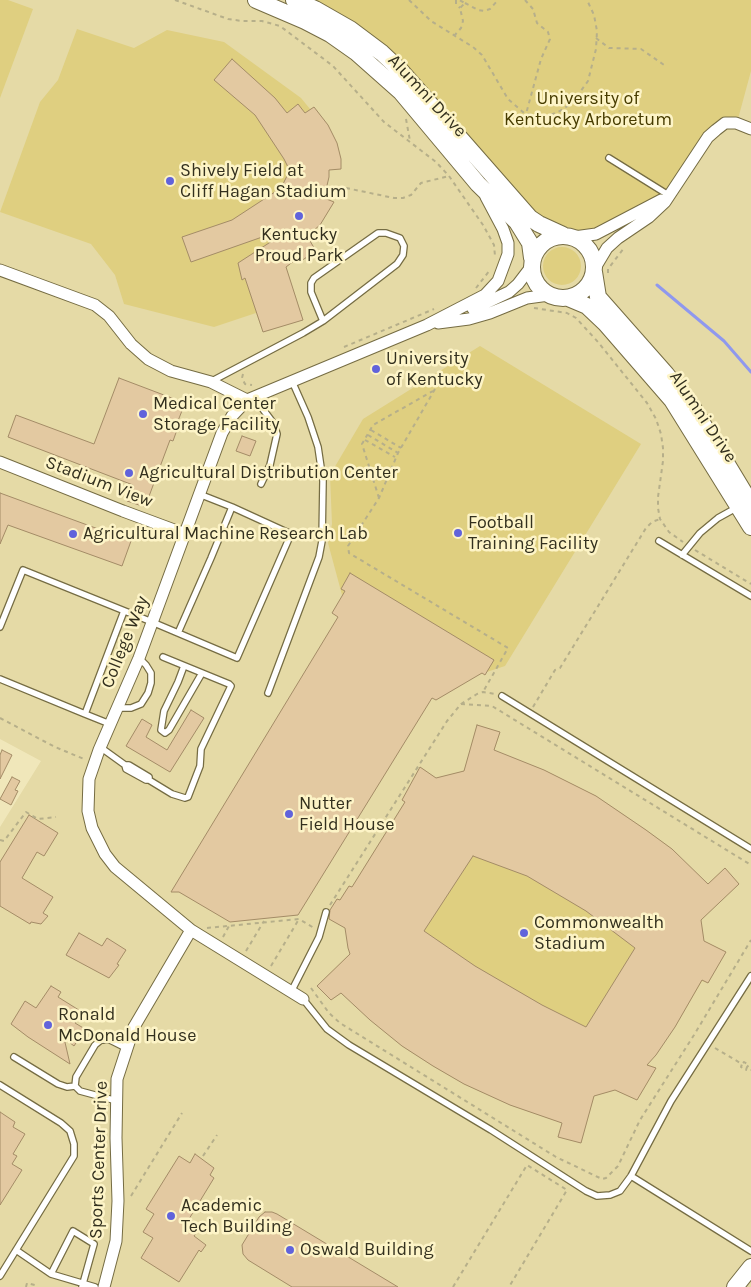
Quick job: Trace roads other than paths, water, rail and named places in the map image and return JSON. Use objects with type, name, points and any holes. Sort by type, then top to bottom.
[{"type":"main road","name":"Alumni Drive","points":[[256,0],[330,34],[357,53],[401,92],[478,184],[517,222],[530,243],[532,263]]},
{"type":"main road","name":"Alumni Drive","points":[[294,0],[315,8],[350,29],[382,53],[401,71],[530,218],[539,224],[569,236]]},
{"type":"main road","points":[[569,236],[587,246],[592,253],[599,273],[582,292],[568,298],[561,298],[549,295],[536,283],[532,263],[536,251],[547,239],[569,236]]},
{"type":"main road","name":"Alumni Drive","points":[[599,273],[598,297],[666,374],[693,408],[746,504],[751,527]]},
{"type":"main road","name":"Alumni Drive","points":[[568,298],[587,306],[606,324],[672,400],[746,504]]},
{"type":"main road","points":[[735,1287],[751,1267]]},
{"type":"street","points":[[599,273],[607,248],[623,234],[649,218],[670,196],[708,137],[725,123],[736,123],[751,129]]},
{"type":"street","name":"College Way","points":[[303,999],[191,930],[122,875],[105,854],[92,828],[88,811],[89,780],[100,747],[139,658],[222,433],[232,416],[250,399],[427,325],[485,295],[498,281],[503,271],[508,254],[508,243],[503,229],[478,184]]},
{"type":"street","points":[[569,236],[596,234],[670,196]]},
{"type":"street","name":"College Way","points":[[440,323],[509,292],[518,284],[532,263]]},
{"type":"street","points":[[0,270],[95,305],[109,316],[131,344],[148,358],[171,371],[210,382],[250,399]]},
{"type":"street","name":"College Way","points":[[427,325],[469,319],[490,313],[527,298],[549,295]]},
{"type":"street","name":"Stadium View","points":[[0,462],[124,512],[185,534]]},
{"type":"street","name":"Sports Center Drive","points":[[104,1287],[116,1241],[118,1078],[134,1026],[191,930]]},
{"type":"lane","points":[[609,158],[670,196]]},
{"type":"lane","points":[[210,382],[323,321],[397,264],[403,255],[404,246],[400,238],[386,233],[378,234],[314,278],[311,292],[323,321]]},
{"type":"lane","points":[[268,692],[319,557],[322,541],[323,481],[318,448],[308,417],[292,381]]},
{"type":"lane","points":[[250,399],[262,408],[274,424],[277,434],[270,465],[261,484]]},
{"type":"lane","points":[[0,627],[23,570],[237,658],[291,534],[199,493]]},
{"type":"lane","points":[[682,555],[700,533],[718,518],[746,504]]},
{"type":"lane","points":[[178,633],[232,507]]},
{"type":"lane","points":[[659,541],[751,596]]},
{"type":"lane","points":[[84,714],[124,611]]},
{"type":"lane","points":[[100,747],[125,765],[129,765],[149,777],[149,780],[172,794],[185,798],[188,797],[200,766],[200,749],[231,686],[163,657]]},
{"type":"lane","points":[[118,708],[131,708],[141,704],[148,692],[151,683],[151,673],[146,664],[139,658]]},
{"type":"lane","points":[[184,666],[164,711],[161,730],[165,733],[169,730],[202,673]]},
{"type":"lane","points":[[0,679],[110,725]]},
{"type":"lane","points":[[502,696],[751,849]]},
{"type":"lane","points":[[291,992],[321,932],[326,912]]},
{"type":"lane","points":[[303,999],[327,1029],[349,1045],[597,1196],[610,1195],[620,1191],[631,1176],[671,1102],[751,976]]},
{"type":"lane","points":[[75,1086],[76,1077],[94,1045],[101,1040],[110,1040],[126,1048]]},
{"type":"lane","points":[[14,1057],[58,1084],[67,1087],[75,1086]]},
{"type":"lane","points":[[0,1085],[61,1123],[70,1131],[74,1144],[74,1156],[0,1276]]},
{"type":"lane","points":[[75,1086],[87,1094],[117,1101]]},
{"type":"lane","points":[[631,1176],[751,1251]]},
{"type":"lane","points":[[51,1274],[73,1231],[94,1244],[83,1285]]},
{"type":"lane","points":[[16,1250],[51,1274],[95,1287]]},
{"type":"waterway","points":[[657,285],[724,341],[751,372]]},
{"type":"place","name":"Shively Field at Cliff Hagan Stadium","points":[[170,181]]},
{"type":"place","name":"Kentucky Proud Park","points":[[299,216]]},
{"type":"place","name":"University of Kentucky","points":[[376,369]]},
{"type":"place","name":"Medical Center Storage Facility","points":[[143,414]]},
{"type":"place","name":"Agricultural Distribution Center","points":[[129,473]]},
{"type":"place","name":"Football Training Facility","points":[[458,533]]},
{"type":"place","name":"Agricultural Machine Research Lab","points":[[73,534]]},
{"type":"place","name":"Nutter Field House","points":[[289,814]]},
{"type":"place","name":"Commonwealth Stadium","points":[[524,933]]},
{"type":"place","name":"Ronald McDonald House","points":[[48,1025]]},
{"type":"place","name":"Academic Tech Building","points":[[171,1216]]},
{"type":"place","name":"Oswald Building","points":[[290,1250]]},
{"type":"park label","name":"University of Kentucky Arboretum","points":[[588,109]]}]
